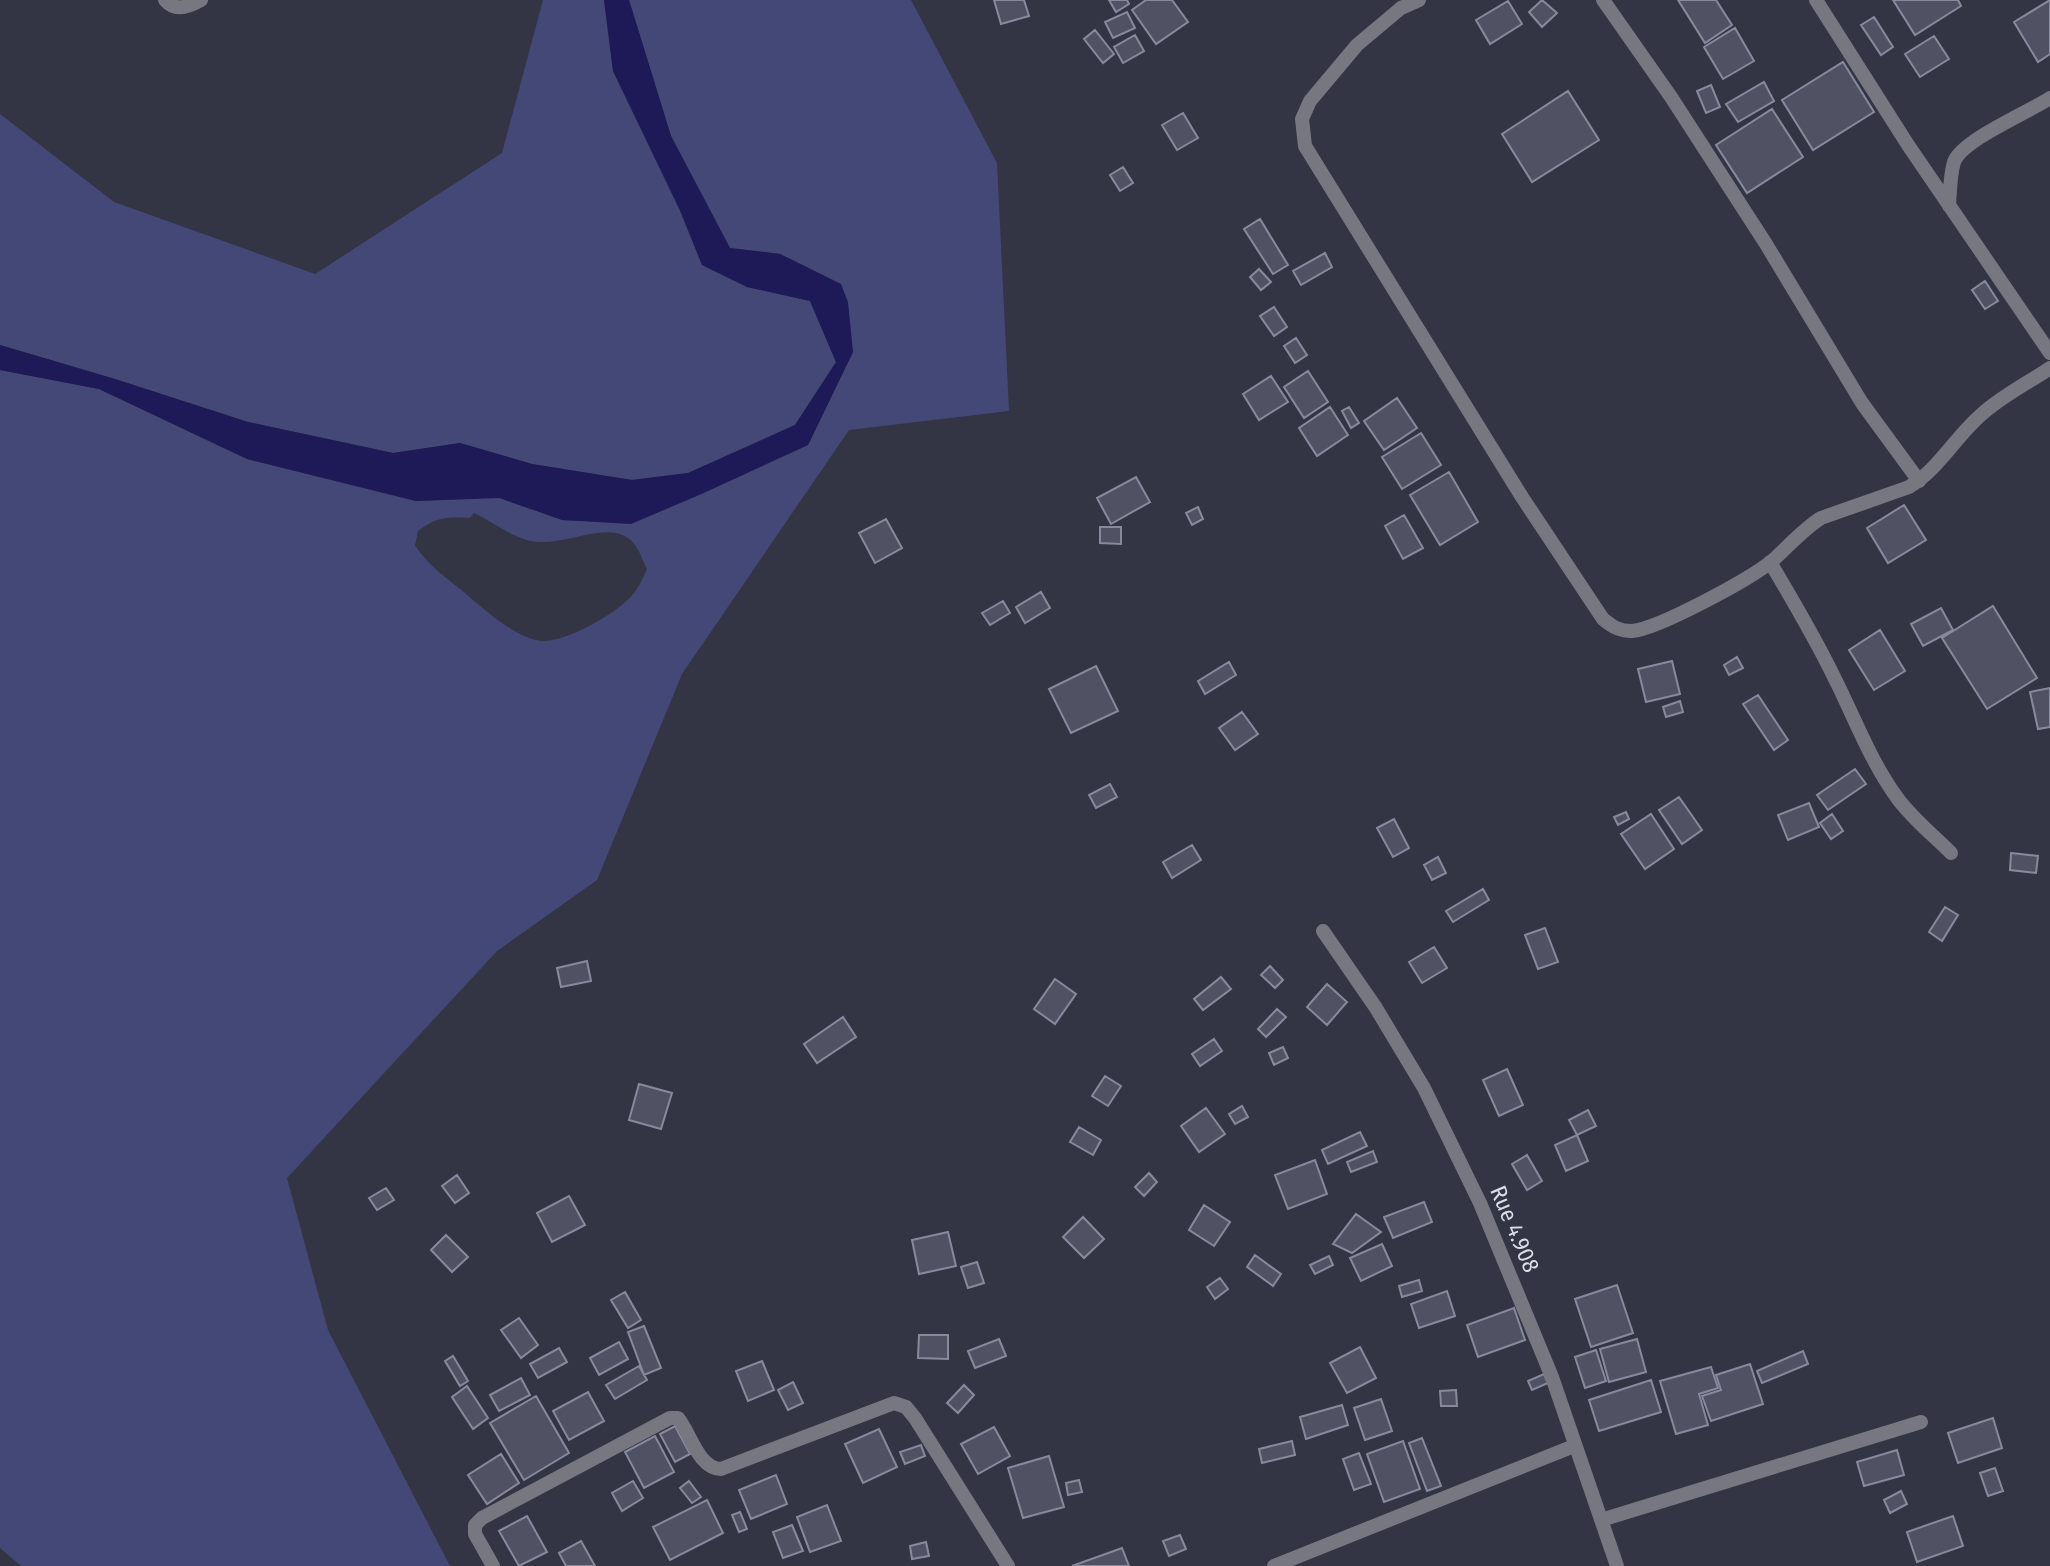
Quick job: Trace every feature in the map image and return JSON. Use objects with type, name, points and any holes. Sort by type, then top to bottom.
[{"type":"street","points":[[165,0],[168,5],[180,8],[201,0]]},
{"type":"street","points":[[1419,0],[1401,8],[1357,45],[1310,101],[1301,120],[1304,146],[1530,508],[1603,619],[1617,630],[1634,631],[1716,595],[1770,562],[1808,526],[1821,518],[1896,492],[1919,481],[1935,467],[1981,414],[2050,369]]},
{"type":"street","points":[[1603,0],[1700,142],[1862,403],[1919,481]]},
{"type":"street","points":[[1815,0],[1949,206],[2050,353]]},
{"type":"street","points":[[1949,206],[1954,162],[1960,152],[1975,140],[2050,98]]},
{"type":"street","points":[[1770,562],[1835,677],[1861,737],[1897,797],[1951,853]]},
{"type":"street","name":"Rue 4.908","points":[[1323,931],[1376,1008],[1424,1088],[1474,1192],[1552,1377],[1617,1566]]},
{"type":"street","points":[[494,1566],[475,1534],[475,1525],[482,1518],[670,1418],[678,1418],[684,1425],[706,1464],[713,1469],[721,1469],[894,1403],[906,1407],[915,1418],[1008,1566]]},
{"type":"street","points":[[1601,1520],[1921,1422]]},
{"type":"street","points":[[1273,1566],[1574,1446]]},
{"type":"shaded area","points":[[543,0],[604,0],[613,71],[680,211],[702,265],[747,287],[810,301],[836,362],[795,425],[688,473],[632,480],[532,464],[460,443],[393,453],[248,422],[0,345],[0,114],[114,202],[315,274],[502,153]]},
{"type":"shaded area","points":[[604,0],[629,0],[671,136],[730,248],[780,254],[841,284],[848,302],[853,352],[808,445],[631,524],[562,520],[499,498],[416,501],[247,459],[99,389],[0,370],[0,345],[248,422],[393,453],[460,443],[532,464],[632,480],[688,473],[795,425],[836,362],[810,301],[747,287],[702,265],[680,210],[613,71]]},
{"type":"shaded area","points":[[629,0],[911,0],[997,163],[1009,411],[849,430],[682,674],[597,880],[497,951],[287,1178],[328,1330],[450,1566],[21,1566],[0,1548],[0,370],[99,389],[247,459],[416,501],[499,497],[563,520],[631,523],[808,445],[853,352],[841,284],[780,254],[730,248],[671,136]],"holes":[[[474,513],[527,540],[556,541],[600,533],[625,536],[637,547],[647,569],[634,593],[605,617],[564,637],[541,641],[531,639],[511,629],[491,614],[431,565],[415,545],[418,531],[431,523],[449,518],[470,518]]]},
{"type":"building","points":[[994,0],[1024,0],[1029,16],[1001,24]]},
{"type":"building","points":[[1109,0],[1127,0],[1129,4],[1116,12]]},
{"type":"building","points":[[1146,0],[1172,0],[1188,22],[1156,44],[1132,10]]},
{"type":"building","points":[[1542,0],[1557,13],[1542,27],[1529,12]]},
{"type":"building","points":[[1678,0],[1716,0],[1732,25],[1705,43]]},
{"type":"building","points":[[1893,0],[1958,0],[1961,6],[1915,35]]},
{"type":"building","points":[[2050,0],[2050,54],[2038,62],[2014,22]]},
{"type":"building","points":[[1508,1],[1522,24],[1490,44],[1476,20]]},
{"type":"building","points":[[1127,12],[1135,28],[1113,38],[1105,22]]},
{"type":"building","points":[[1874,17],[1893,47],[1881,55],[1861,25]]},
{"type":"building","points":[[1735,28],[1754,61],[1723,79],[1704,47]]},
{"type":"building","points":[[1095,30],[1114,54],[1103,63],[1084,39]]},
{"type":"building","points":[[1135,35],[1144,51],[1123,63],[1114,47]]},
{"type":"building","points":[[1934,36],[1949,59],[1920,77],[1905,54]]},
{"type":"building","points":[[1843,62],[1874,112],[1813,150],[1782,100]]},
{"type":"building","points":[[1764,82],[1774,101],[1738,122],[1726,104]]},
{"type":"building","points":[[1711,85],[1720,107],[1706,113],[1697,91]]},
{"type":"building","points":[[1568,91],[1599,140],[1532,182],[1502,134]]},
{"type":"building","points":[[1772,109],[1803,157],[1747,193],[1716,145]]},
{"type":"building","points":[[1183,113],[1198,138],[1177,150],[1162,125]]},
{"type":"building","points":[[1123,167],[1133,183],[1120,191],[1110,175]]},
{"type":"building","points":[[1260,219],[1288,265],[1273,274],[1244,229]]},
{"type":"building","points":[[1325,253],[1332,267],[1301,285],[1293,271]]},
{"type":"building","points":[[1259,269],[1271,282],[1261,290],[1250,277]]},
{"type":"building","points":[[1985,281],[1998,301],[1985,309],[1972,290]]},
{"type":"building","points":[[1274,307],[1287,327],[1274,336],[1260,316]]},
{"type":"building","points":[[1296,338],[1307,355],[1295,363],[1284,346]]},
{"type":"building","points":[[1308,371],[1328,402],[1304,418],[1284,387]]},
{"type":"building","points":[[1271,376],[1288,402],[1259,420],[1243,394]]},
{"type":"building","points":[[1397,398],[1417,428],[1384,450],[1364,421]]},
{"type":"building","points":[[1330,407],[1348,435],[1317,456],[1299,428]]},
{"type":"building","points":[[1349,407],[1359,423],[1351,428],[1342,411]]},
{"type":"building","points":[[1421,433],[1441,465],[1402,489],[1382,457]]},
{"type":"building","points":[[1449,472],[1478,522],[1440,545],[1410,495]]},
{"type":"building","points":[[1136,477],[1150,502],[1111,524],[1097,498]]},
{"type":"building","points":[[1904,505],[1926,540],[1888,563],[1867,528]]},
{"type":"building","points":[[1198,507],[1203,519],[1192,525],[1186,513]]},
{"type":"building","points":[[1404,515],[1423,548],[1403,559],[1385,526]]},
{"type":"building","points":[[886,519],[902,548],[875,563],[859,533]]},
{"type":"building","points":[[1100,527],[1121,527],[1121,544],[1100,543]]},
{"type":"building","points":[[1041,592],[1050,608],[1025,623],[1016,607]]},
{"type":"building","points":[[1003,601],[1010,613],[990,625],[982,613]]},
{"type":"building","points":[[1993,606],[2037,678],[1987,709],[1942,638]]},
{"type":"building","points":[[1941,608],[1953,630],[1923,646],[1911,624]]},
{"type":"building","points":[[1880,630],[1905,671],[1874,690],[1849,650]]},
{"type":"building","points":[[1737,657],[1743,668],[1729,675],[1724,665]]},
{"type":"building","points":[[1672,661],[1680,694],[1646,702],[1638,669]]},
{"type":"building","points":[[1229,662],[1236,675],[1205,694],[1198,681]]},
{"type":"building","points":[[1096,666],[1118,711],[1071,733],[1049,689]]},
{"type":"building","points":[[2050,688],[2050,727],[2038,729],[2030,692]]},
{"type":"building","points":[[1758,695],[1788,740],[1774,750],[1743,704]]},
{"type":"building","points":[[1680,701],[1683,712],[1666,717],[1663,707]]},
{"type":"building","points":[[1242,712],[1258,734],[1235,750],[1219,728]]},
{"type":"building","points":[[1855,769],[1866,784],[1828,810],[1817,795]]},
{"type":"building","points":[[1110,784],[1117,797],[1096,808],[1089,795]]},
{"type":"building","points":[[1679,797],[1702,830],[1682,844],[1659,810]]},
{"type":"building","points":[[1809,803],[1819,827],[1788,840],[1778,815]]},
{"type":"building","points":[[1626,812],[1629,819],[1618,825],[1614,817]]},
{"type":"building","points":[[1651,814],[1674,849],[1645,869],[1621,834]]},
{"type":"building","points":[[1832,814],[1843,831],[1831,839],[1820,823]]},
{"type":"building","points":[[1394,819],[1409,848],[1393,857],[1377,828]]},
{"type":"building","points":[[1192,845],[1201,860],[1172,878],[1163,862]]},
{"type":"building","points":[[2011,853],[2038,856],[2036,873],[2010,870]]},
{"type":"building","points":[[1438,857],[1446,873],[1432,880],[1424,865]]},
{"type":"building","points":[[1483,889],[1489,900],[1453,922],[1446,911]]},
{"type":"building","points":[[1945,907],[1958,915],[1942,941],[1929,932]]},
{"type":"building","points":[[1545,928],[1558,962],[1538,969],[1525,935]]},
{"type":"building","points":[[1434,947],[1447,968],[1422,983],[1409,962]]},
{"type":"building","points":[[587,961],[591,981],[561,987],[557,968]]},
{"type":"building","points":[[1270,966],[1283,980],[1275,988],[1261,975]]},
{"type":"building","points":[[1221,977],[1231,989],[1203,1010],[1194,999]]},
{"type":"building","points":[[1055,979],[1076,994],[1055,1024],[1034,1009]]},
{"type":"building","points":[[1327,984],[1347,1002],[1327,1025],[1307,1007]]},
{"type":"building","points":[[1277,1009],[1286,1017],[1266,1037],[1258,1029]]},
{"type":"building","points":[[843,1017],[856,1037],[817,1063],[804,1044]]},
{"type":"building","points":[[1214,1039],[1222,1051],[1200,1066],[1192,1054]]},
{"type":"building","points":[[1283,1047],[1288,1058],[1274,1065],[1269,1053]]},
{"type":"building","points":[[1507,1069],[1523,1105],[1499,1116],[1483,1080]]},
{"type":"building","points":[[1105,1076],[1121,1086],[1108,1106],[1092,1096]]},
{"type":"building","points":[[639,1084],[672,1093],[661,1129],[629,1120]]},
{"type":"building","points":[[1242,1106],[1248,1117],[1235,1124],[1229,1114]]},
{"type":"building","points":[[1206,1108],[1225,1134],[1199,1152],[1181,1126]]},
{"type":"building","points":[[1588,1110],[1596,1126],[1577,1135],[1569,1120]]},
{"type":"building","points":[[1079,1127],[1101,1140],[1093,1155],[1070,1142]]},
{"type":"building","points":[[1360,1132],[1367,1146],[1328,1164],[1322,1150]]},
{"type":"building","points":[[1577,1135],[1588,1161],[1566,1171],[1555,1145]]},
{"type":"building","points":[[1373,1151],[1377,1162],[1351,1172],[1347,1162]]},
{"type":"building","points":[[1527,1155],[1542,1181],[1527,1190],[1512,1164]]},
{"type":"building","points":[[1315,1160],[1327,1194],[1288,1209],[1275,1175]]},
{"type":"building","points":[[1149,1173],[1157,1182],[1144,1196],[1135,1187]]},
{"type":"building","points":[[457,1175],[469,1193],[455,1203],[442,1186]]},
{"type":"building","points":[[386,1188],[394,1200],[377,1210],[369,1198]]},
{"type":"building","points":[[569,1196],[585,1225],[552,1242],[537,1213]]},
{"type":"building","points":[[1424,1202],[1432,1222],[1393,1238],[1384,1217]]},
{"type":"building","points":[[1204,1205],[1230,1222],[1214,1246],[1189,1230]]},
{"type":"building","points":[[1356,1214],[1381,1232],[1352,1253],[1333,1244]]},
{"type":"building","points":[[1083,1217],[1104,1239],[1084,1258],[1063,1237]]},
{"type":"building","points":[[948,1232],[956,1266],[919,1274],[912,1240]]},
{"type":"building","points":[[446,1235],[468,1257],[452,1272],[431,1250]]},
{"type":"building","points":[[1382,1244],[1392,1266],[1361,1281],[1350,1258]]},
{"type":"building","points":[[1255,1255],[1281,1274],[1273,1286],[1247,1267]]},
{"type":"building","points":[[1329,1256],[1333,1265],[1315,1274],[1310,1265]]},
{"type":"building","points":[[977,1262],[984,1283],[968,1288],[961,1267]]},
{"type":"building","points":[[1220,1278],[1228,1289],[1215,1299],[1207,1287]]},
{"type":"building","points":[[1419,1280],[1422,1291],[1402,1297],[1399,1286]]},
{"type":"building","points":[[1617,1285],[1633,1333],[1591,1347],[1575,1299]]},
{"type":"building","points":[[1447,1291],[1455,1316],[1419,1328],[1411,1304]]},
{"type":"building","points":[[625,1292],[641,1320],[628,1328],[611,1300]]},
{"type":"building","points":[[1514,1308],[1525,1340],[1478,1357],[1467,1325]]},
{"type":"building","points":[[519,1318],[538,1345],[521,1358],[501,1330]]},
{"type":"building","points":[[644,1326],[661,1368],[644,1375],[628,1332]]},
{"type":"building","points":[[919,1335],[948,1335],[948,1359],[918,1358]]},
{"type":"building","points":[[999,1339],[1006,1356],[975,1368],[968,1351]]},
{"type":"building","points":[[1637,1339],[1646,1372],[1609,1382],[1600,1349]]},
{"type":"building","points":[[619,1342],[628,1359],[599,1375],[590,1358]]},
{"type":"building","points":[[1360,1347],[1376,1378],[1347,1393],[1330,1363]]},
{"type":"building","points":[[559,1348],[567,1362],[538,1378],[530,1364]]},
{"type":"building","points":[[1596,1350],[1606,1381],[1585,1388],[1575,1357]]},
{"type":"building","points":[[1803,1351],[1808,1364],[1762,1383],[1757,1371]]},
{"type":"building","points":[[453,1356],[468,1381],[460,1386],[445,1361]]},
{"type":"building","points":[[762,1361],[774,1390],[748,1401],[736,1371]]},
{"type":"building","points":[[1750,1364],[1763,1404],[1711,1421],[1702,1396],[1721,1390],[1716,1375]]},
{"type":"building","points":[[639,1366],[647,1380],[615,1399],[606,1385]]},
{"type":"building","points":[[1711,1367],[1718,1388],[1699,1394],[1708,1425],[1676,1434],[1660,1381]]},
{"type":"building","points":[[1544,1374],[1548,1383],[1532,1390],[1528,1381]]},
{"type":"building","points":[[521,1378],[530,1395],[499,1411],[490,1395]]},
{"type":"building","points":[[1651,1380],[1661,1412],[1599,1431],[1589,1400]]},
{"type":"building","points":[[793,1382],[803,1403],[788,1410],[778,1390]]},
{"type":"building","points":[[964,1385],[974,1395],[958,1413],[947,1403]]},
{"type":"building","points":[[467,1386],[488,1418],[473,1429],[452,1397]]},
{"type":"building","points":[[1456,1390],[1457,1406],[1441,1406],[1440,1391]]},
{"type":"building","points":[[588,1392],[604,1421],[569,1440],[553,1411]]},
{"type":"building","points":[[536,1396],[569,1453],[524,1480],[490,1423]]},
{"type":"building","points":[[1381,1399],[1392,1431],[1365,1440],[1354,1408]]},
{"type":"building","points":[[1342,1405],[1348,1425],[1306,1439],[1300,1417]]},
{"type":"building","points":[[1993,1418],[2002,1448],[1958,1463],[1948,1433]]},
{"type":"building","points":[[675,1426],[690,1454],[675,1462],[660,1434]]},
{"type":"building","points":[[994,1427],[1010,1456],[978,1474],[961,1444]]},
{"type":"building","points":[[879,1429],[897,1467],[863,1483],[845,1444]]},
{"type":"building","points":[[655,1436],[674,1472],[644,1488],[625,1452]]},
{"type":"building","points":[[1422,1438],[1441,1486],[1427,1491],[1409,1443]]},
{"type":"building","points":[[1292,1441],[1295,1455],[1262,1463],[1259,1449]]},
{"type":"building","points":[[1403,1441],[1420,1489],[1384,1502],[1367,1454]]},
{"type":"building","points":[[921,1445],[925,1456],[905,1464],[900,1452]]},
{"type":"building","points":[[1897,1450],[1904,1475],[1864,1486],[1857,1462]]},
{"type":"building","points":[[1359,1453],[1371,1484],[1354,1490],[1343,1459]]},
{"type":"building","points":[[501,1454],[519,1483],[487,1504],[468,1475]]},
{"type":"building","points":[[1049,1456],[1064,1507],[1023,1518],[1008,1468]]},
{"type":"building","points":[[1995,1468],[2003,1491],[1988,1496],[1980,1473]]},
{"type":"building","points":[[776,1475],[787,1504],[751,1519],[739,1490]]},
{"type":"building","points":[[1079,1480],[1082,1492],[1068,1495],[1066,1483]]},
{"type":"building","points":[[633,1481],[643,1498],[622,1511],[612,1493]]},
{"type":"building","points":[[689,1481],[701,1497],[692,1503],[680,1488]]},
{"type":"building","points":[[1901,1491],[1907,1504],[1890,1513],[1884,1500]]},
{"type":"building","points":[[707,1500],[723,1533],[670,1560],[653,1527]]},
{"type":"building","points":[[827,1505],[841,1541],[810,1552],[797,1517]]},
{"type":"building","points":[[740,1512],[747,1529],[739,1532],[732,1515]]},
{"type":"building","points":[[527,1516],[547,1552],[519,1566],[499,1531]]},
{"type":"building","points":[[1953,1516],[1963,1546],[1917,1562],[1907,1532]]},
{"type":"building","points":[[792,1525],[803,1551],[783,1558],[773,1532]]},
{"type":"building","points":[[1180,1535],[1186,1549],[1169,1556],[1163,1541]]},
{"type":"building","points":[[581,1541],[595,1566],[566,1566],[559,1553]]},
{"type":"building","points":[[926,1542],[929,1556],[912,1559],[910,1546]]},
{"type":"building","points":[[1122,1548],[1129,1566],[1072,1566]]}]
